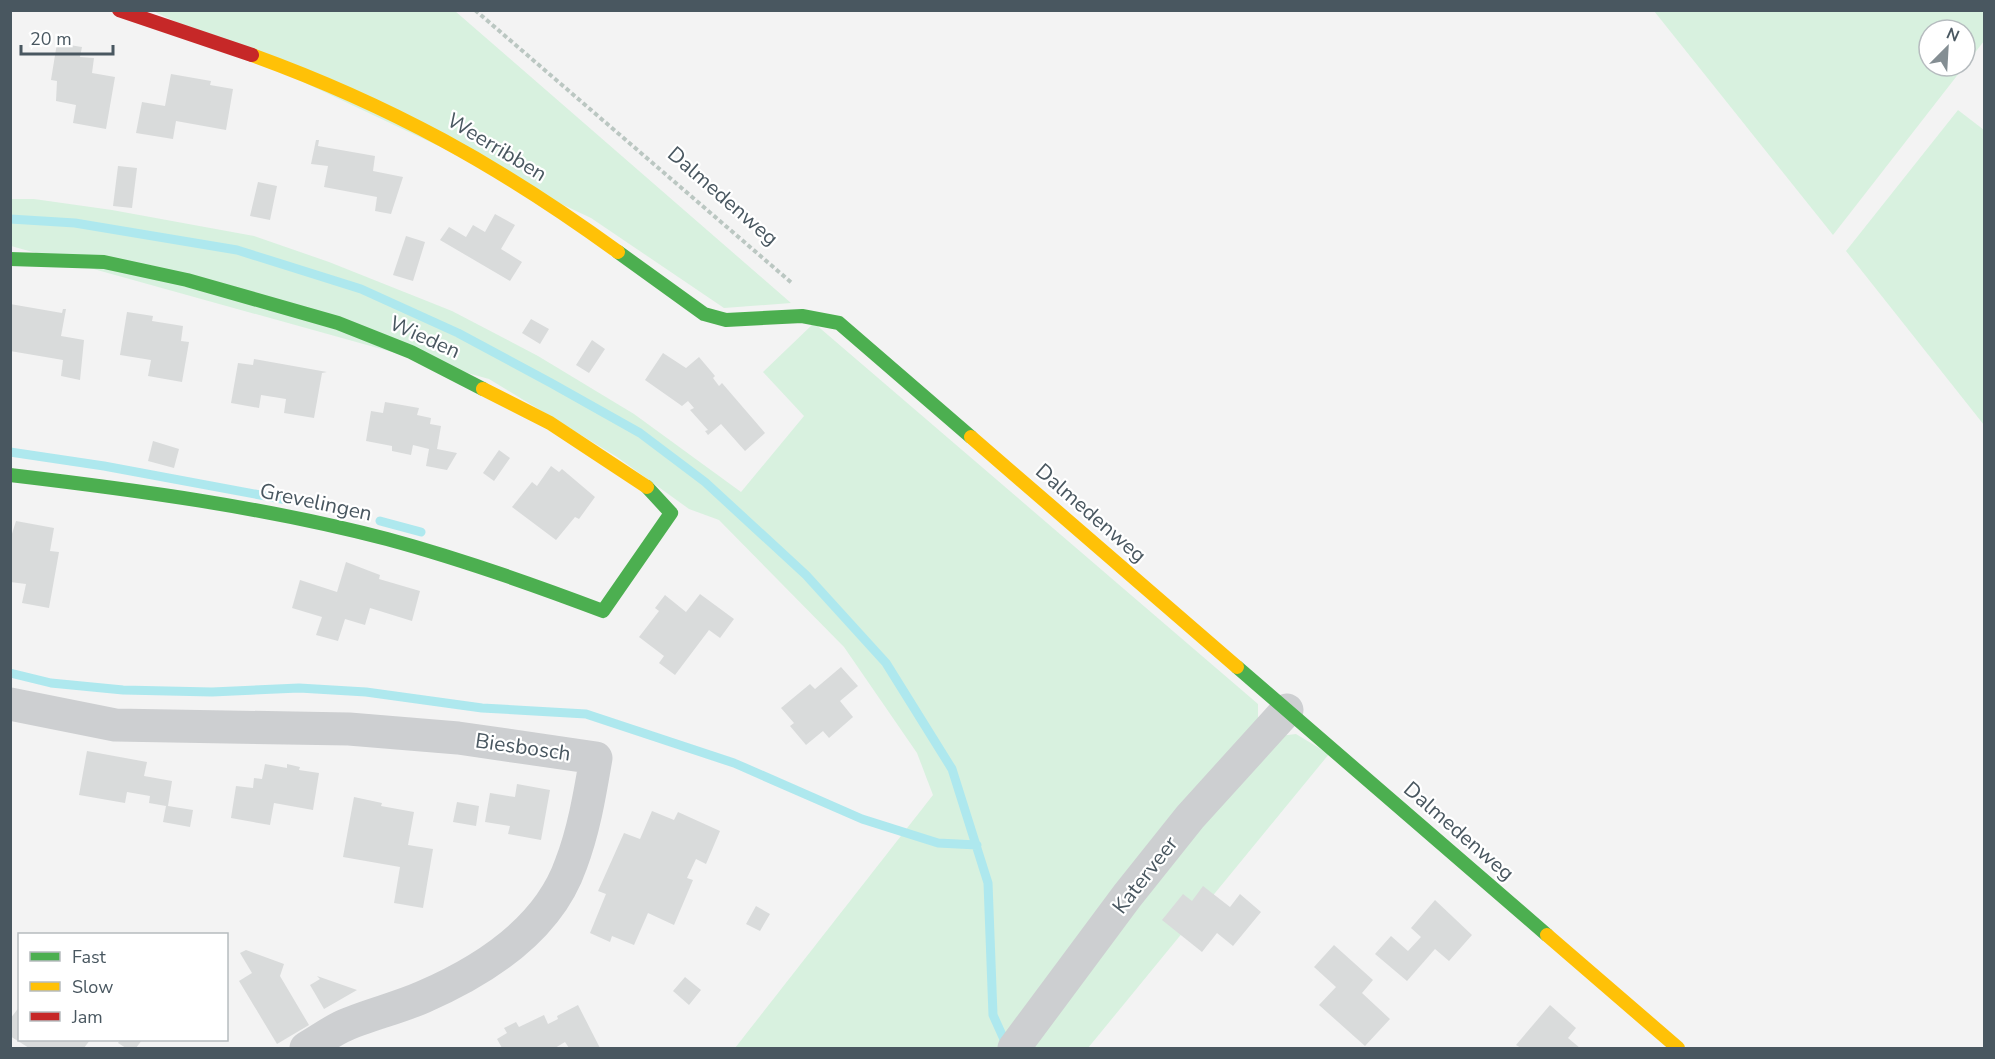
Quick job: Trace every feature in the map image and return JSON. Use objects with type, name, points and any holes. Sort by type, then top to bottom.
[{"type":"street","name":"Weerribben","points":[[119,10],[265,57],[408,120],[473,155],[590,230],[704,314],[726,320],[802,316],[838,323]]},
{"type":"street","name":"Wieden","points":[[10,259],[104,262],[187,280],[338,323],[411,352],[550,423],[646,485],[671,513],[603,611]]},
{"type":"street","name":"Dalmedenweg","points":[[838,323],[1678,1048]]},
{"type":"street","name":"Grevelingen","points":[[10,475],[215,501],[395,540],[543,586],[603,611]]},
{"type":"street","name":"Biesbosch","points":[[10,704],[115,725],[349,729],[458,738],[596,758],[589,798],[571,866],[551,903],[517,940],[481,968],[423,997],[342,1027],[306,1048]]},
{"type":"street","name":"Katerveer","points":[[1018,1044],[1190,817],[1287,710]]},
{"type":"path","name":"Dalmedenweg","points":[[476,10],[802,292]]},
{"type":"green space","points":[[153,11],[455,11],[791,303],[724,308],[591,218]]},
{"type":"green space","points":[[1654,11],[1984,11],[1984,41],[1977,50],[1977,18],[1917,18],[1917,78],[1956,78],[1833,235]]},
{"type":"green space","points":[[1958,110],[1984,130],[1984,425],[1846,251]]},
{"type":"green space","points":[[10,199],[34,199],[112,210],[254,236],[329,262],[452,311],[538,356],[634,414],[741,492],[804,416],[763,372],[814,323],[1258,704],[1258,722],[1007,1048],[735,1048],[933,795],[917,753],[844,647],[719,520],[689,509],[617,457],[489,379],[11,246]]},
{"type":"green space","points":[[1296,734],[1329,754],[1088,1048],[1023,1048],[1124,912],[1279,736]]},
{"type":"building","points":[[57,43],[82,47],[80,57],[94,58],[92,73],[115,77],[106,129],[73,123],[76,105],[56,101],[57,81],[51,80]]},
{"type":"building","points":[[171,74],[211,81],[210,85],[233,89],[226,130],[176,121],[173,139],[136,133],[142,102],[165,106]]},
{"type":"building","points":[[316,140],[319,140],[318,146],[375,156],[373,171],[403,177],[391,214],[375,211],[377,197],[324,187],[328,166],[311,164]]},
{"type":"building","points":[[118,166],[137,168],[132,208],[113,206]]},
{"type":"building","points":[[258,182],[277,186],[270,220],[250,216]]},
{"type":"building","points":[[495,214],[515,225],[501,249],[522,262],[510,281],[440,240],[449,227],[466,237],[473,225],[485,232]]},
{"type":"building","points":[[406,236],[425,242],[413,281],[393,275]]},
{"type":"building","points":[[10,304],[62,313],[63,309],[66,309],[61,336],[84,340],[80,380],[61,376],[63,360],[10,351]]},
{"type":"building","points":[[127,312],[153,316],[152,321],[183,326],[181,341],[189,342],[182,382],[148,376],[151,360],[120,355]]},
{"type":"building","points":[[531,319],[549,329],[540,344],[522,333]]},
{"type":"building","points":[[592,340],[605,349],[589,373],[576,365]]},
{"type":"building","points":[[663,353],[686,368],[699,357],[715,376],[713,378],[719,386],[722,383],[765,433],[745,451],[721,424],[708,435],[705,431],[708,430],[690,410],[694,408],[688,401],[682,406],[645,380]]},
{"type":"building","points":[[254,359],[327,372],[322,373],[314,418],[284,413],[286,399],[261,395],[259,408],[231,403],[238,363],[253,365]]},
{"type":"building","points":[[385,402],[419,408],[417,415],[431,418],[430,424],[441,426],[437,449],[457,453],[447,470],[426,466],[429,449],[413,445],[411,455],[392,451],[392,446],[366,441],[371,411],[383,413]]},
{"type":"building","points":[[153,441],[179,449],[174,468],[148,461]]},
{"type":"building","points":[[499,450],[510,458],[494,481],[483,473]]},
{"type":"building","points":[[551,466],[559,472],[562,469],[595,497],[579,519],[575,517],[556,540],[512,507],[532,482],[537,486]]},
{"type":"building","points":[[16,521],[54,528],[50,551],[59,552],[49,608],[22,603],[26,584],[10,582],[10,540]]},
{"type":"building","points":[[346,562],[380,575],[379,579],[420,591],[412,621],[370,608],[365,625],[345,619],[338,641],[316,635],[322,617],[292,608],[300,580],[337,592]]},
{"type":"building","points":[[700,594],[734,619],[720,638],[709,630],[675,675],[659,663],[664,656],[639,637],[659,611],[655,608],[665,595],[686,612]]},
{"type":"building","points":[[841,667],[858,686],[840,701],[853,717],[829,738],[823,731],[806,745],[790,726],[794,723],[781,708],[810,684],[815,689]]},
{"type":"building","points":[[87,751],[147,762],[144,776],[172,781],[168,806],[193,810],[190,827],[163,822],[166,806],[149,803],[150,796],[127,792],[125,803],[79,795]]},
{"type":"building","points":[[265,764],[287,768],[287,764],[300,767],[299,770],[319,773],[313,810],[274,803],[270,825],[231,818],[236,786],[253,788],[254,778],[262,779]]},
{"type":"building","points":[[517,784],[550,790],[541,840],[508,834],[510,826],[485,822],[490,793],[515,797]]},
{"type":"building","points":[[354,797],[382,803],[381,806],[414,812],[408,845],[433,849],[423,908],[394,903],[400,867],[343,857]]},
{"type":"building","points":[[457,802],[479,806],[476,826],[453,822]]},
{"type":"building","points":[[652,811],[674,820],[678,812],[720,831],[706,864],[696,859],[687,878],[693,880],[674,925],[648,913],[634,945],[612,936],[610,942],[590,933],[606,894],[598,891],[624,833],[640,839]]},
{"type":"building","points":[[1203,886],[1230,907],[1240,894],[1261,912],[1233,946],[1217,933],[1202,952],[1162,920],[1183,894],[1192,901]]},
{"type":"building","points":[[1435,900],[1472,935],[1449,961],[1435,949],[1407,981],[1375,954],[1391,936],[1408,951],[1421,937],[1411,928]]},
{"type":"building","points":[[756,906],[770,914],[760,931],[746,924]]},
{"type":"building","points":[[1334,945],[1373,980],[1362,993],[1390,1019],[1365,1046],[1319,1005],[1336,987],[1314,967]]},
{"type":"building","points":[[246,950],[284,964],[280,976],[309,1025],[277,1044],[239,981],[252,973],[240,953]]},
{"type":"building","points":[[317,976],[357,990],[324,1009],[310,985],[320,979]]},
{"type":"building","points":[[685,977],[701,990],[689,1005],[673,991]]},
{"type":"building","points":[[578,1005],[600,1048],[569,1048],[565,1042],[555,1048],[502,1048],[497,1039],[507,1033],[504,1028],[516,1022],[519,1027],[544,1015],[548,1024],[558,1019],[557,1016]]},
{"type":"building","points":[[1550,1005],[1576,1028],[1568,1038],[1580,1048],[1521,1048],[1516,1045]]},
{"type":"building","points":[[18,1009],[18,1041],[89,1041],[84,1048],[29,1048],[10,1036],[10,1019]]},
{"type":"building","points":[[119,1041],[141,1041],[136,1048],[126,1048],[118,1043]]},
{"type":"waterway","points":[[10,219],[75,223],[237,250],[361,289],[458,333],[551,383],[640,433],[705,482],[806,575],[886,663],[952,769],[988,883],[993,1015],[1007,1046]]},
{"type":"waterway","points":[[10,452],[104,466],[287,500]]},
{"type":"waterway","points":[[380,521],[421,532]]},
{"type":"waterway","points":[[10,673],[51,683],[123,690],[212,692],[299,688],[366,692],[482,708],[586,714],[734,763],[862,819],[938,843],[977,845]]},
{"type":"traffic: fast","points":[[618,252],[704,314],[726,320],[802,316],[839,323],[971,437]]},
{"type":"traffic: fast","points":[[10,259],[104,262],[187,280],[338,323],[411,352],[483,389]]},
{"type":"traffic: fast","points":[[10,475],[200,501],[341,528],[469,563],[603,611],[671,513],[647,487]]},
{"type":"traffic: fast","points":[[1237,667],[1547,935]]},
{"type":"traffic: slow","points":[[252,55],[351,95],[442,140],[530,192],[618,252]]},
{"type":"traffic: slow","points":[[483,389],[550,423],[647,487]]},
{"type":"traffic: slow","points":[[971,437],[1237,667]]},
{"type":"traffic: slow","points":[[1547,935],[1678,1048]]},
{"type":"traffic: jam","points":[[119,10],[252,55]]}]
